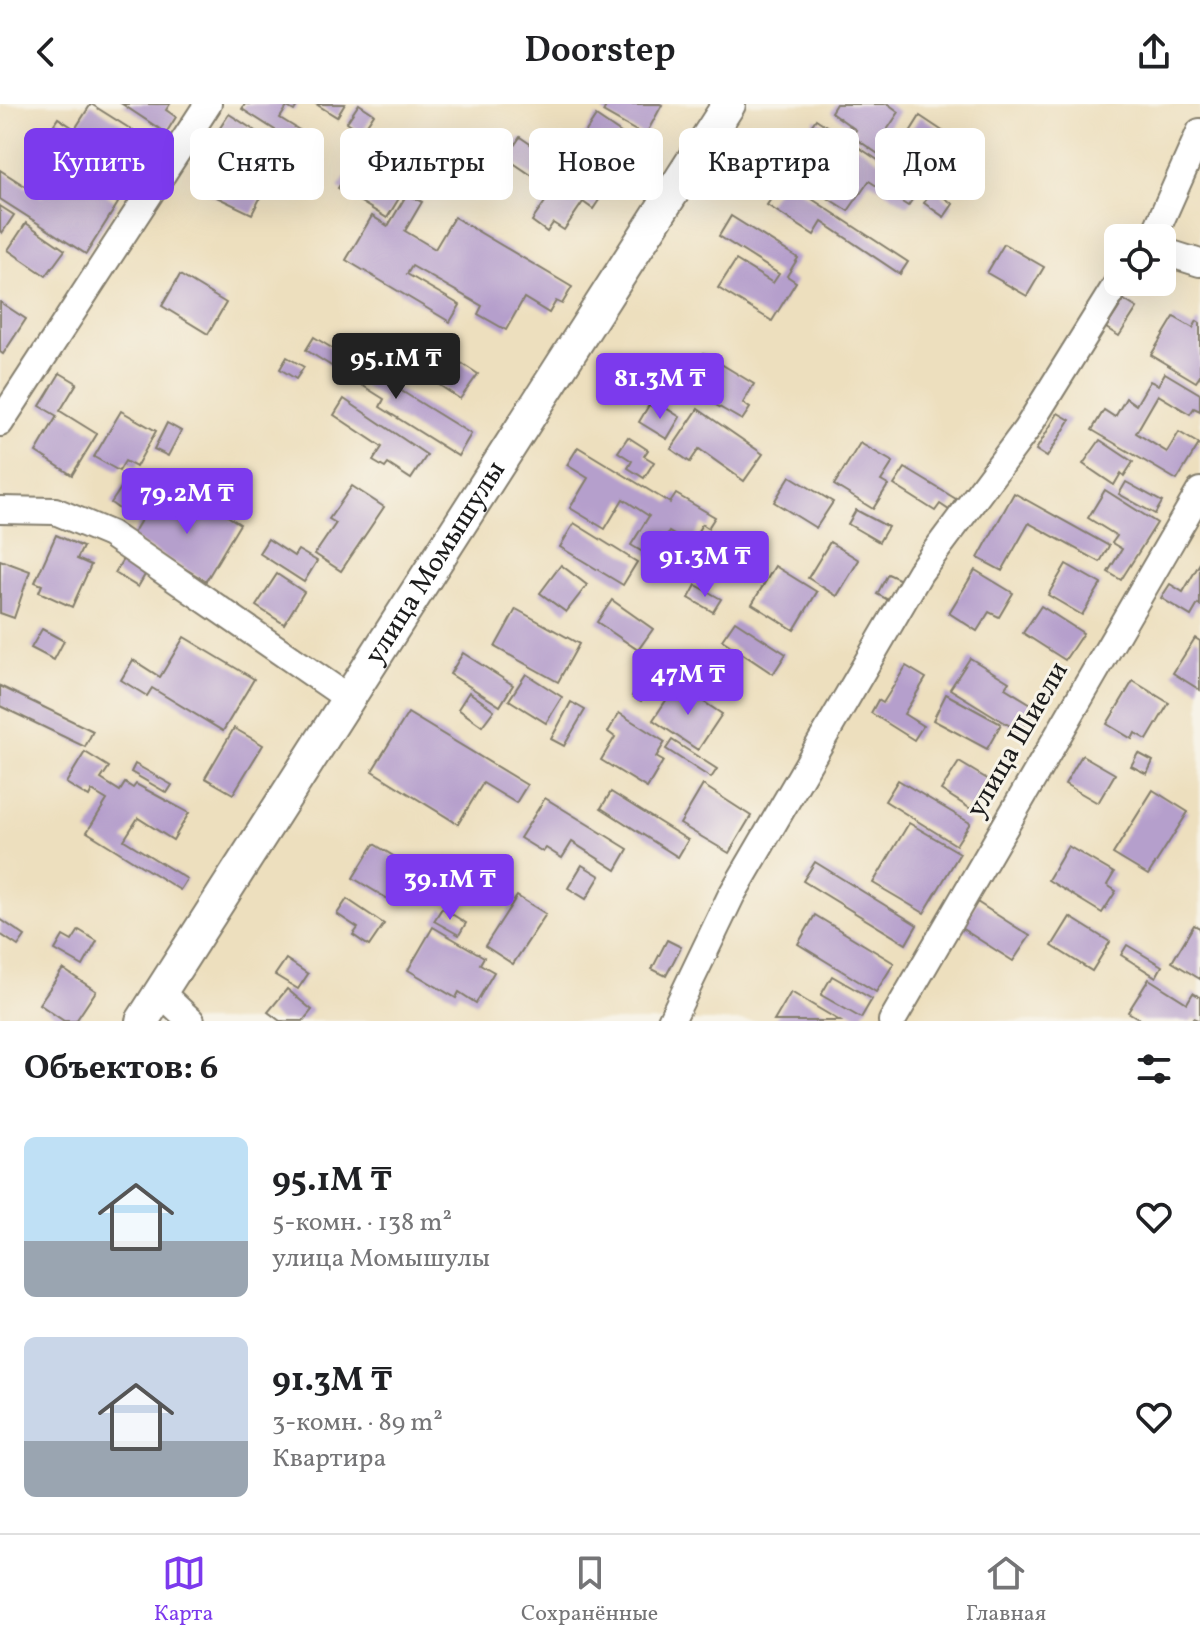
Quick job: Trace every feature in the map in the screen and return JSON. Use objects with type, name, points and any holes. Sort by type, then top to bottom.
[{"type":"street","points":[[0,423],[208,104]]},
{"type":"street","name":"улица Момышулы","points":[[142,1021],[729,104]]},
{"type":"street","points":[[1159,224],[1200,132]]},
{"type":"street","points":[[1176,255],[1200,263]]},
{"type":"street","points":[[671,1021],[731,896],[920,572],[1026,430],[1109,296]]},
{"type":"street","name":"улица Шиели","points":[[892,1021],[1200,491]]},
{"type":"street","points":[[0,510],[55,511],[110,534],[348,698]]},
{"type":"street","points":[[160,992],[191,1021]]},
{"type":"building","points":[[91,104],[129,128],[76,128]]},
{"type":"building","points":[[122,104],[170,104],[166,110],[176,117],[169,128],[158,128]]},
{"type":"building","points":[[245,104],[298,104],[294,111],[287,107],[280,118],[296,128],[272,128],[242,109]]},
{"type":"building","points":[[316,104],[345,104],[337,117]]},
{"type":"building","points":[[359,104],[374,114],[365,128],[356,128],[347,122]]},
{"type":"building","points":[[607,104],[662,105],[649,128],[631,128],[603,112]]},
{"type":"building","points":[[836,104],[888,104],[899,112],[888,128],[875,128],[875,152],[859,141],[859,128],[853,128],[831,112]]},
{"type":"building","points":[[229,114],[251,128],[220,128]]},
{"type":"building","points":[[596,116],[614,128],[588,128]]},
{"type":"building","points":[[920,116],[938,128],[912,128]]},
{"type":"building","points":[[58,118],[73,128],[52,128]]},
{"type":"building","points":[[816,119],[830,128],[810,128]]},
{"type":"building","points":[[520,137],[529,143],[529,174],[513,163],[513,148]]},
{"type":"building","points":[[859,148],[875,158],[875,185],[869,181],[859,195]]},
{"type":"building","points":[[0,170],[24,185],[24,200],[113,200],[118,203],[86,254],[0,199]]},
{"type":"building","points":[[223,200],[259,200],[252,214]]},
{"type":"building","points":[[358,200],[398,200],[387,218]]},
{"type":"building","points":[[403,200],[418,200],[422,202],[405,231],[435,249],[454,217],[572,287],[562,304],[556,301],[549,313],[524,298],[506,330],[478,314],[482,306],[412,266],[407,274],[460,305],[450,322],[346,260],[372,216],[388,226]]},
{"type":"building","points":[[546,200],[599,200],[593,209],[583,202],[564,230],[553,223],[547,232],[532,221]]},
{"type":"building","points":[[770,200],[813,200],[908,262],[900,274],[822,222],[814,235],[767,205]]},
{"type":"building","points":[[831,200],[856,200],[848,211]]},
{"type":"building","points":[[899,200],[912,200],[908,206]]},
{"type":"building","points":[[926,200],[948,200],[953,204],[944,217],[924,203]]},
{"type":"building","points":[[0,206],[14,215],[2,233],[0,231]]},
{"type":"building","points":[[731,216],[798,258],[787,276],[796,282],[772,321],[718,288],[736,260],[773,283],[779,274],[719,236]]},
{"type":"building","points":[[26,223],[65,250],[46,276],[8,250]]},
{"type":"building","points":[[1004,244],[1044,267],[1027,296],[987,273]]},
{"type":"building","points":[[180,275],[226,303],[208,334],[162,306]]},
{"type":"building","points":[[1124,300],[1137,308],[1119,336],[1106,328]]},
{"type":"building","points":[[0,302],[26,319],[3,354],[0,352]]},
{"type":"building","points":[[1174,317],[1193,328],[1197,321],[1200,323],[1200,376],[1196,382],[1151,355]]},
{"type":"building","points":[[314,337],[471,434],[458,456],[380,407],[384,399],[306,350]]},
{"type":"building","points":[[703,353],[754,384],[743,403],[750,408],[742,420],[707,400],[711,394],[687,379]]},
{"type":"building","points":[[287,357],[304,367],[296,379],[280,369]]},
{"type":"building","points":[[452,357],[478,374],[460,399],[435,382]]},
{"type":"building","points":[[60,373],[77,383],[60,411],[97,434],[72,475],[36,452],[57,416],[40,406]]},
{"type":"building","points":[[1165,373],[1200,394],[1200,411],[1194,408],[1190,414],[1158,395],[1136,433],[1167,452],[1179,432],[1199,444],[1177,480],[1092,430],[1104,410],[1115,417],[1126,398],[1136,405],[1150,381],[1158,385]]},
{"type":"building","points":[[344,399],[427,455],[411,479],[388,464],[385,468],[373,461],[382,447],[334,415]]},
{"type":"building","points":[[649,405],[661,412],[664,407],[680,417],[667,439],[639,422]]},
{"type":"building","points":[[698,409],[763,454],[744,481],[699,449],[690,462],[671,449]]},
{"type":"building","points":[[121,411],[156,431],[136,467],[125,461],[119,471],[94,457]]},
{"type":"building","points":[[1058,413],[1070,420],[1047,457],[1036,450]]},
{"type":"building","points":[[167,423],[181,431],[168,456],[154,449]]},
{"type":"building","points":[[628,437],[648,450],[644,456],[654,462],[644,478],[628,468],[632,461],[618,452]]},
{"type":"building","points":[[1100,440],[1133,462],[1114,485],[1083,464]]},
{"type":"building","points":[[860,443],[893,462],[881,481],[888,485],[873,509],[834,485]]},
{"type":"building","points":[[578,447],[670,503],[676,494],[715,517],[708,528],[702,524],[690,545],[669,532],[661,546],[682,559],[674,571],[631,545],[649,516],[623,499],[605,529],[570,508],[588,478],[567,465]]},
{"type":"building","points":[[905,468],[956,499],[949,510],[940,504],[935,511],[894,485]]},
{"type":"building","points":[[142,473],[156,483],[134,514],[129,510],[126,514],[111,503],[125,482],[132,487]]},
{"type":"building","points":[[790,476],[833,502],[816,528],[774,502]]},
{"type":"building","points":[[1126,482],[1162,502],[1155,514],[1119,494]]},
{"type":"building","points":[[352,486],[384,507],[341,571],[315,554],[336,523],[329,519]]},
{"type":"building","points":[[1105,490],[1157,523],[1121,580],[1108,572],[1122,549],[1112,543],[1117,536],[1088,518]]},
{"type":"building","points":[[1014,493],[1109,546],[1100,562],[1029,523],[1002,571],[978,558]]},
{"type":"building","points":[[200,499],[240,524],[206,581],[131,537],[153,500],[187,520]]},
{"type":"building","points":[[856,510],[888,527],[879,542],[848,524]]},
{"type":"building","points":[[574,523],[637,562],[623,585],[560,547]]},
{"type":"building","points":[[56,535],[83,547],[77,559],[91,565],[72,607],[39,592],[42,585],[35,582]]},
{"type":"building","points":[[268,539],[294,556],[298,550],[317,561],[304,582],[259,553]]},
{"type":"building","points":[[830,542],[859,560],[837,596],[808,578]]},
{"type":"building","points":[[123,559],[146,573],[138,587],[115,573]]},
{"type":"building","points":[[0,560],[30,571],[14,618],[0,613]]},
{"type":"building","points":[[1200,563],[1200,606],[1198,604],[1191,616],[1161,598],[1170,584],[1183,592]]},
{"type":"building","points":[[1066,564],[1101,584],[1082,615],[1048,595]]},
{"type":"building","points":[[561,565],[587,585],[566,612],[540,593]]},
{"type":"building","points":[[775,566],[817,592],[794,630],[752,604]]},
{"type":"building","points":[[975,570],[1013,593],[999,617],[989,612],[977,631],[949,613]]},
{"type":"building","points":[[277,574],[304,592],[284,624],[256,606]]},
{"type":"building","points":[[888,574],[901,580],[890,601],[877,594]]},
{"type":"building","points":[[696,585],[721,599],[713,612],[689,598]]},
{"type":"building","points":[[612,600],[653,629],[638,650],[597,622]]},
{"type":"building","points":[[1041,606],[1083,633],[1065,660],[1023,633]]},
{"type":"building","points":[[516,609],[579,644],[558,682],[495,647]]},
{"type":"building","points":[[735,621],[786,654],[773,674],[722,640]]},
{"type":"building","points":[[42,629],[64,641],[54,660],[31,648]]},
{"type":"building","points":[[184,637],[254,679],[223,731],[152,688],[147,696],[121,680],[133,660],[160,677]]},
{"type":"building","points":[[1195,638],[1200,641],[1200,690],[1173,673]]},
{"type":"building","points":[[463,653],[513,685],[500,706],[450,674]]},
{"type":"building","points":[[970,658],[1009,682],[1005,688],[1036,707],[1020,732],[950,689]]},
{"type":"building","points":[[649,665],[669,676],[663,686],[653,681],[641,701],[632,696]]},
{"type":"building","points":[[906,666],[926,678],[904,714],[923,726],[914,740],[871,713],[878,700],[883,703]]},
{"type":"building","points":[[526,674],[562,697],[546,723],[509,700]]},
{"type":"building","points":[[1133,681],[1169,703],[1147,740],[1135,733],[1132,739],[1107,724]]},
{"type":"building","points":[[677,684],[722,714],[698,750],[653,720]]},
{"type":"building","points":[[0,686],[93,731],[85,747],[0,706]]},
{"type":"building","points":[[469,692],[494,710],[482,726],[458,709]]},
{"type":"building","points":[[946,694],[1001,724],[987,749],[933,720]]},
{"type":"building","points":[[571,702],[585,710],[564,746],[551,739]]},
{"type":"building","points":[[408,713],[527,785],[516,803],[483,783],[458,824],[372,771]]},
{"type":"building","points":[[619,713],[665,742],[656,757],[663,761],[647,788],[601,760],[615,737],[608,732]]},
{"type":"building","points":[[234,728],[263,745],[233,794],[205,778]]},
{"type":"building","points":[[672,740],[717,769],[711,778],[666,749]]},
{"type":"building","points":[[85,752],[109,767],[101,779],[120,791],[125,783],[133,788],[136,784],[189,813],[173,840],[138,818],[124,840],[187,879],[180,890],[87,832],[107,800],[92,791],[89,797],[66,783]]},
{"type":"building","points":[[1138,753],[1153,761],[1147,774],[1131,766]]},
{"type":"building","points":[[1082,755],[1115,774],[1098,803],[1065,784]]},
{"type":"building","points":[[959,762],[989,780],[971,809],[941,790]]},
{"type":"building","points":[[135,764],[172,785],[167,793],[131,772]]},
{"type":"building","points":[[898,780],[970,823],[956,845],[885,801]]},
{"type":"building","points":[[703,785],[751,816],[729,853],[680,824]]},
{"type":"building","points":[[1153,790],[1188,812],[1148,875],[1113,854]]},
{"type":"building","points":[[611,792],[688,840],[678,857],[601,808]]},
{"type":"building","points":[[545,798],[628,849],[616,870],[572,842],[562,858],[546,848],[543,852],[520,838]]},
{"type":"building","points":[[909,823],[960,853],[924,913],[873,883]]},
{"type":"building","points":[[374,844],[413,868],[393,902],[353,878]]},
{"type":"building","points":[[1068,846],[1114,873],[1107,885],[1116,891],[1102,913],[1048,880]]},
{"type":"building","points":[[815,862],[917,925],[906,944],[803,881]]},
{"type":"building","points":[[582,865],[600,876],[586,899],[568,888]]},
{"type":"building","points":[[517,896],[546,914],[513,964],[485,946]]},
{"type":"building","points":[[347,899],[384,924],[369,946],[353,935],[358,928],[337,914]]},
{"type":"building","points":[[977,902],[1030,936],[1013,961],[961,928]]},
{"type":"building","points":[[442,908],[466,923],[459,935],[434,921]]},
{"type":"building","points":[[815,915],[894,963],[876,992],[798,944]]},
{"type":"building","points":[[1070,917],[1110,942],[1092,971],[1052,946]]},
{"type":"building","points":[[0,919],[25,936],[18,946],[0,934]]},
{"type":"building","points":[[1194,925],[1200,928],[1200,979],[1172,962]]},
{"type":"building","points":[[433,927],[484,957],[480,964],[494,972],[476,1003],[459,992],[456,998],[408,970]]},
{"type":"building","points":[[79,930],[97,941],[83,966],[55,950],[63,936],[72,941]]},
{"type":"building","points":[[667,940],[681,947],[666,976],[652,969]]},
{"type":"building","points":[[1127,945],[1162,966],[1156,977],[1121,955]]},
{"type":"building","points":[[286,959],[308,974],[298,989],[275,975]]},
{"type":"building","points":[[63,969],[96,991],[76,1021],[64,1021],[39,1004]]},
{"type":"building","points":[[832,976],[872,999],[861,1018],[821,995]]},
{"type":"building","points":[[1149,979],[1187,1003],[1193,993],[1200,997],[1200,1021],[1193,1018],[1191,1021],[1143,1021],[1128,1012]]},
{"type":"building","points":[[287,989],[312,1010],[303,1021],[280,1021],[268,1012]]},
{"type":"building","points":[[791,992],[840,1021],[774,1021]]}]
